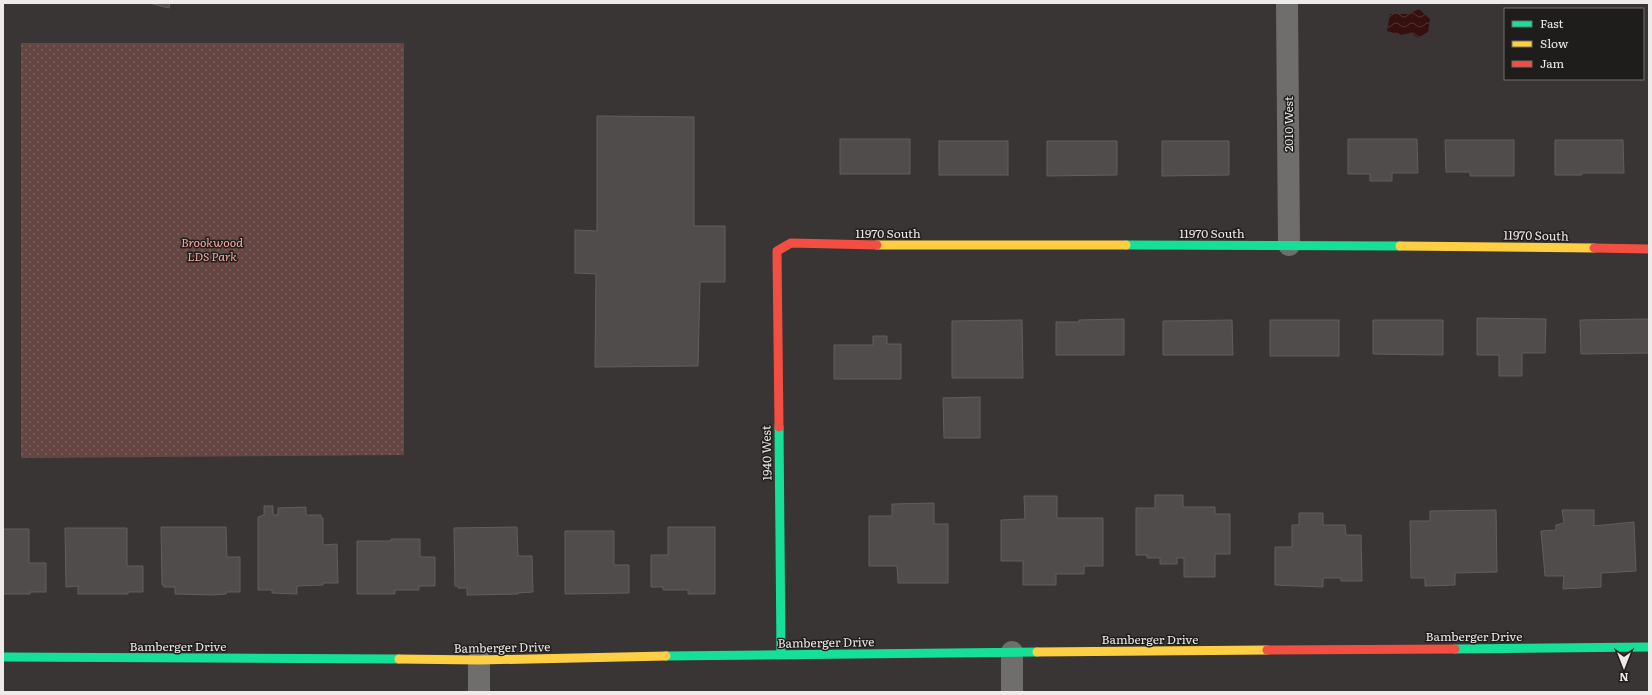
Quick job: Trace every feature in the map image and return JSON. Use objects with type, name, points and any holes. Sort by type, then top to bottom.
[{"type":"street","name":"2010 West","points":[[1287,3],[1289,245]]},
{"type":"street","name":"11970 South","points":[[777,251],[790,243],[847,245],[1289,245],[1649,249]]},
{"type":"street","name":"1940 West","points":[[777,251],[781,654]]},
{"type":"street","name":"Bamberger Drive","points":[[3,657],[479,660],[781,654],[1649,647]]},
{"type":"street","points":[[1012,652],[1012,692]]},
{"type":"street","points":[[479,660],[479,692]]},
{"type":"green space","name":"Brookwood LDS Park","points":[[21,43],[404,43],[404,455],[21,458]]},
{"type":"water","points":[[1419,9],[1430,19],[1428,32],[1418,38],[1411,33],[1400,35],[1387,31],[1390,14],[1409,14]]},
{"type":"building","points":[[149,3],[170,3],[169,8]]},
{"type":"building","points":[[597,116],[694,117],[694,226],[725,226],[725,282],[700,282],[698,366],[595,367],[596,274],[575,273],[575,230],[597,231]]},
{"type":"building","points":[[840,139],[910,139],[910,174],[840,174]]},
{"type":"building","points":[[1348,139],[1417,139],[1418,173],[1392,173],[1392,181],[1370,181],[1370,174],[1348,174]]},
{"type":"building","points":[[1445,140],[1514,140],[1514,176],[1470,176],[1470,172],[1446,172]]},
{"type":"building","points":[[1555,140],[1623,140],[1624,173],[1582,173],[1582,175],[1555,175]]},
{"type":"building","points":[[939,141],[1008,141],[1008,175],[939,175]]},
{"type":"building","points":[[1047,141],[1117,141],[1117,175],[1047,176]]},
{"type":"building","points":[[1162,141],[1229,141],[1229,175],[1162,176]]},
{"type":"building","points":[[1477,318],[1546,319],[1545,353],[1522,353],[1522,376],[1499,376],[1499,355],[1477,355]]},
{"type":"building","points":[[1124,319],[1124,355],[1056,355],[1056,322]]},
{"type":"building","points":[[1649,319],[1649,353],[1581,354],[1580,320]]},
{"type":"building","points":[[1022,320],[1023,378],[952,378],[952,321]]},
{"type":"building","points":[[1232,320],[1233,355],[1163,355],[1163,321]]},
{"type":"building","points":[[1270,320],[1339,320],[1339,356],[1270,356]]},
{"type":"building","points":[[1373,320],[1443,320],[1443,355],[1373,354]]},
{"type":"building","points":[[873,336],[887,336],[887,344],[901,344],[901,379],[834,379],[834,345],[873,345]]},
{"type":"building","points":[[980,397],[980,438],[944,438],[943,398]]},
{"type":"building","points":[[1155,495],[1183,495],[1183,507],[1215,507],[1215,514],[1230,514],[1230,554],[1215,554],[1215,577],[1184,577],[1184,558],[1177,558],[1177,564],[1160,564],[1160,558],[1147,558],[1147,555],[1136,555],[1136,508],[1155,508]]},
{"type":"building","points":[[1024,496],[1057,496],[1057,518],[1103,518],[1103,566],[1084,566],[1084,574],[1056,574],[1056,585],[1023,585],[1023,561],[1001,561],[1001,520],[1025,519]]},
{"type":"building","points":[[934,503],[934,524],[948,524],[948,583],[898,583],[897,566],[869,566],[869,516],[892,516],[892,504]]},
{"type":"building","points":[[264,506],[273,506],[273,515],[278,515],[278,508],[306,507],[306,515],[321,515],[321,518],[323,518],[323,545],[337,544],[338,583],[297,586],[297,594],[272,593],[272,590],[258,590],[258,517],[264,515]]},
{"type":"building","points":[[1496,510],[1497,572],[1455,573],[1455,585],[1425,586],[1425,578],[1411,578],[1410,521],[1430,521],[1430,511]]},
{"type":"building","points":[[1562,510],[1594,510],[1594,526],[1634,522],[1636,571],[1601,573],[1601,587],[1563,589],[1564,576],[1545,576],[1541,531],[1556,530],[1556,525],[1564,523]]},
{"type":"building","points":[[1299,513],[1323,513],[1323,525],[1345,525],[1346,535],[1361,535],[1362,581],[1341,581],[1341,578],[1323,578],[1323,587],[1275,585],[1275,547],[1292,547],[1292,525],[1299,525]]},
{"type":"building","points":[[161,527],[226,527],[227,557],[240,557],[240,592],[226,592],[226,594],[214,595],[175,594],[175,587],[164,587],[164,585],[162,585]]},
{"type":"building","points":[[517,527],[518,556],[532,556],[533,592],[518,594],[467,595],[467,588],[458,588],[458,586],[455,586],[454,528]]},
{"type":"building","points":[[668,527],[715,527],[715,594],[688,594],[688,590],[663,590],[663,587],[651,587],[651,555],[668,555]]},
{"type":"building","points":[[65,528],[127,528],[127,566],[143,566],[143,592],[128,592],[128,594],[78,594],[78,586],[66,587]]},
{"type":"building","points":[[3,529],[29,529],[29,563],[46,563],[46,592],[30,592],[30,594],[3,594]]},
{"type":"building","points":[[565,531],[614,531],[614,565],[629,565],[629,593],[565,594]]},
{"type":"building","points":[[391,539],[420,539],[420,557],[435,557],[435,586],[419,586],[419,590],[395,590],[395,594],[357,594],[357,541],[391,541]]},
{"type":"traffic: fast","points":[[1126,245],[1400,246]]},
{"type":"traffic: fast","points":[[779,427],[781,654]]},
{"type":"traffic: fast","points":[[1455,649],[1649,647]]},
{"type":"traffic: fast","points":[[666,656],[1037,652]]},
{"type":"traffic: fast","points":[[3,657],[399,659]]},
{"type":"traffic: slow","points":[[877,245],[1126,245]]},
{"type":"traffic: slow","points":[[1400,246],[1594,248]]},
{"type":"traffic: slow","points":[[1037,652],[1267,650]]},
{"type":"traffic: slow","points":[[399,659],[479,660],[666,656]]},
{"type":"traffic: jam","points":[[779,427],[777,251],[791,243],[877,245]]},
{"type":"traffic: jam","points":[[1594,248],[1649,249]]},
{"type":"traffic: jam","points":[[1267,650],[1455,649]]}]
